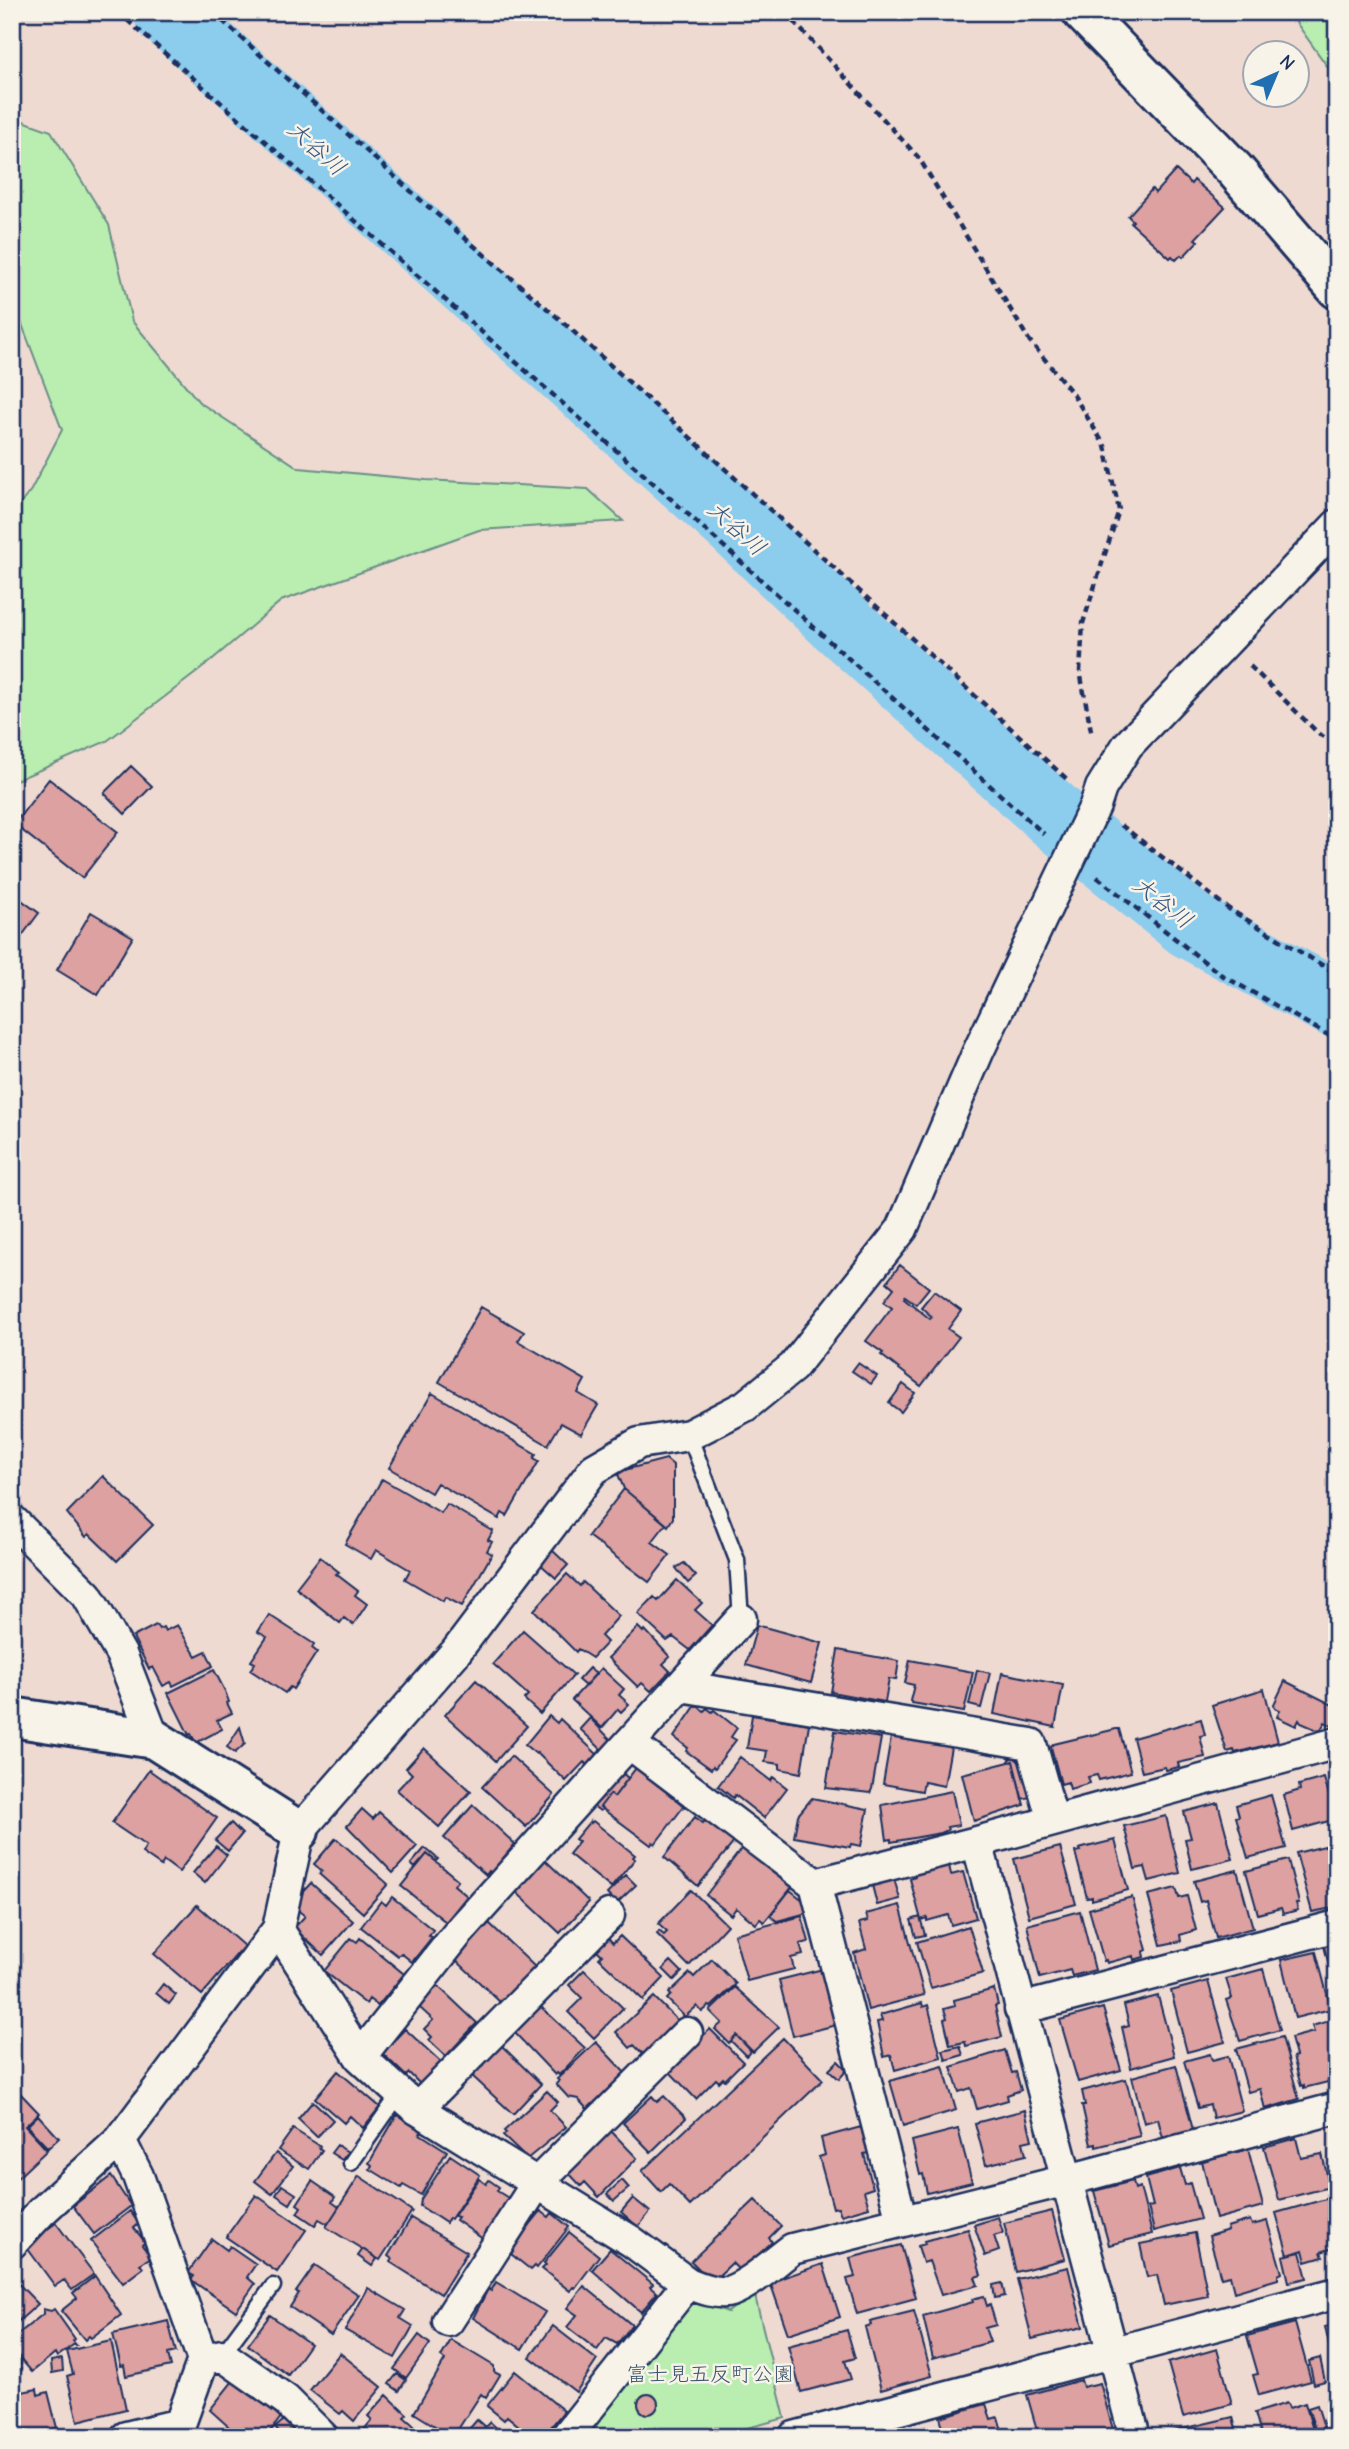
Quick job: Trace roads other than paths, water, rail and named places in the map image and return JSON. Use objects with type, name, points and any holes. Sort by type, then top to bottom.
[{"type":"street","points":[[1082,12],[1235,170],[1337,289]]},
{"type":"street","points":[[12,2243],[41,2212],[120,2140],[278,1929],[299,1831],[455,1653],[594,1469],[639,1443],[690,1435],[745,1406],[793,1367],[902,1229],[978,1052],[1069,856],[1127,746],[1337,525]]},
{"type":"street","points":[[12,1520],[87,1595],[121,1654],[153,1739]]},
{"type":"street","points":[[360,2057],[458,1934],[741,1619]]},
{"type":"street","points":[[681,1686],[1031,1744],[1053,1821]]},
{"type":"street","points":[[12,1717],[153,1739],[299,1831]]},
{"type":"street","points":[[629,1743],[815,1884],[902,2221]]},
{"type":"street","points":[[815,1884],[1337,1743]]},
{"type":"street","points":[[977,1842],[1135,2437]]},
{"type":"street","points":[[408,2101],[609,1915]]},
{"type":"street","points":[[1020,2009],[1337,1926]]},
{"type":"street","points":[[278,1929],[360,2057],[408,2101],[631,2241],[688,2283],[705,2290],[729,2292],[792,2249],[1066,2181],[1337,2108]]},
{"type":"street","points":[[448,2321],[537,2183],[687,2033]]},
{"type":"street","points":[[120,2140],[138,2176],[213,2358],[286,2400],[323,2437]]},
{"type":"street","points":[[566,2437],[688,2283]]},
{"type":"street","points":[[794,2437],[1337,2294]]},
{"type":"street","points":[[126,2437],[180,2424],[213,2358]]},
{"type":"lane","points":[[690,1435],[737,1560],[741,1619]]},
{"type":"lane","points":[[351,2163],[408,2101]]},
{"type":"lane","points":[[213,2358],[273,2286]]},
{"type":"waterway","name":"大谷川","points":[[167,12],[737,525],[837,620],[1056,817],[1190,925],[1337,1005]]},
{"type":"park label","name":"富士見五反町公園","points":[[710,2374]]}]
